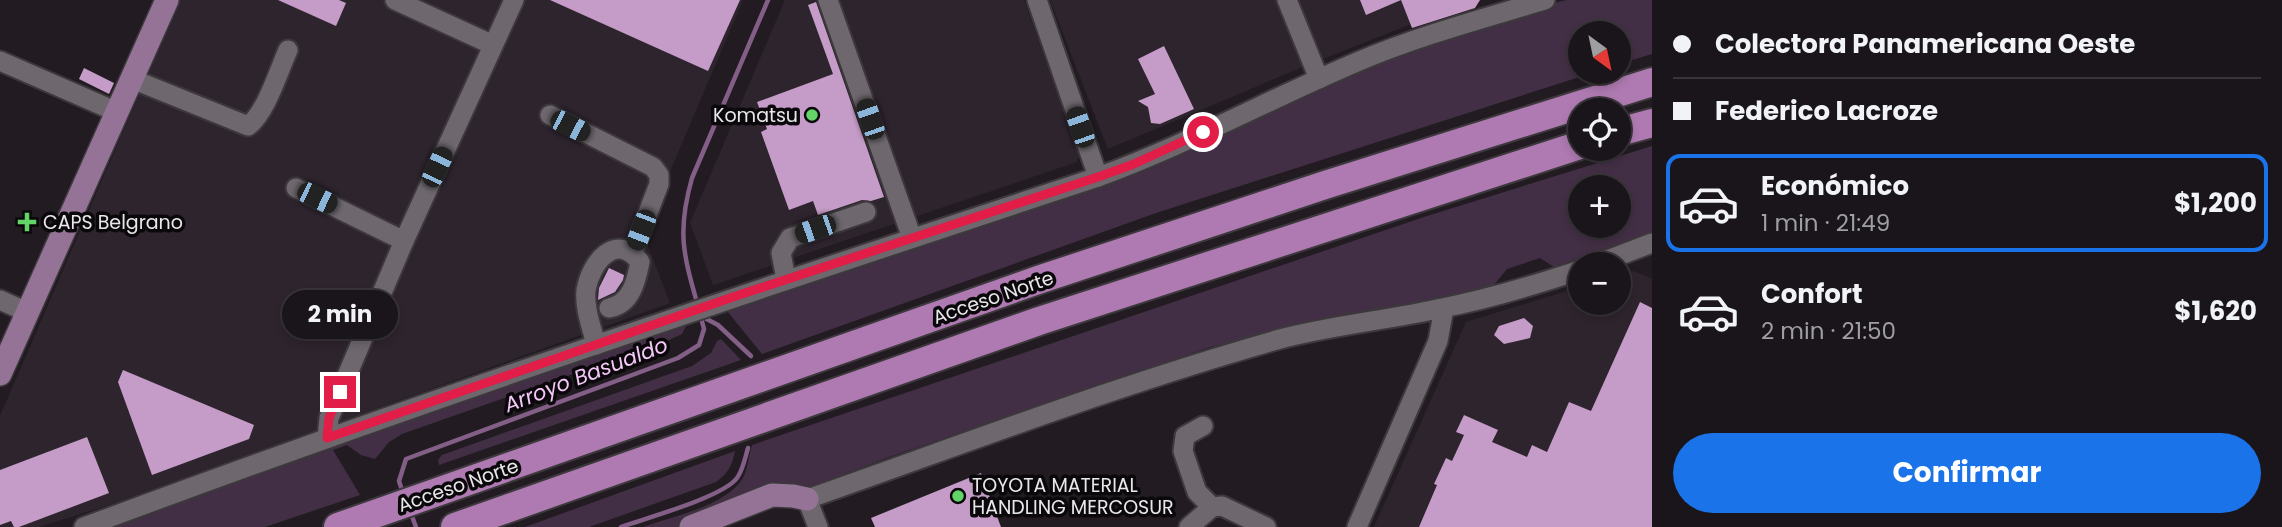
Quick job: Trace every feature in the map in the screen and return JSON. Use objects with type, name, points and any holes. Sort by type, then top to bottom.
[{"type":"highway","name":"Acceso Norte","points":[[338,527],[1038,280],[1338,180],[1652,82]]},
{"type":"highway","points":[[1631,129],[1652,123]]},
{"type":"highway","name":"Acceso Norte","points":[[462,525],[1039,321],[1568,149]]},
{"type":"main road","points":[[0,374],[167,0]]},
{"type":"main road","points":[[691,527],[772,495],[793,495],[807,499]]},
{"type":"main road","points":[[731,527],[807,499]]},
{"type":"street","points":[[395,0],[493,45]]},
{"type":"street","points":[[327,438],[329,418],[404,241],[514,0]]},
{"type":"street","points":[[828,0],[912,238]]},
{"type":"street","points":[[1037,0],[1098,177]]},
{"type":"street","points":[[1287,0],[1319,79]]},
{"type":"street","points":[[84,527],[327,438],[733,297],[1098,177],[1134,164],[1319,79],[1412,40],[1502,6],[1545,0]]},
{"type":"street","points":[[132,79],[248,125],[254,122],[288,50]]},
{"type":"street","points":[[0,61],[117,112]]},
{"type":"street","points":[[550,115],[653,167],[659,175],[659,184],[633,252]]},
{"type":"street","points":[[296,188],[404,241]]},
{"type":"street","points":[[786,279],[781,253],[790,238],[866,212]]},
{"type":"street","points":[[596,345],[587,309],[586,290],[598,260],[612,249],[633,252],[640,262],[637,279],[620,306],[609,308]]},
{"type":"street","points":[[1631,254],[1649,249]]},
{"type":"street","points":[[818,527],[807,499],[1215,357],[1287,337],[1444,308],[1499,295],[1568,274]]},
{"type":"street","points":[[0,300],[27,312]]},
{"type":"street","points":[[1357,527],[1438,341],[1444,308]]},
{"type":"street","points":[[1203,426],[1185,436],[1183,451],[1197,492],[1212,506]]},
{"type":"street","points":[[1189,527],[1212,506],[1222,506],[1266,527]]},
{"type":"shaded area","points":[[180,0],[743,0],[666,181],[646,241],[670,303],[109,505],[39,527],[0,527],[0,416]]},
{"type":"shaded area","points":[[785,0],[1024,0],[1079,154],[1077,162],[713,285],[690,223]]},
{"type":"shaded area","points":[[1050,0],[1472,0],[1305,66],[1108,149]]},
{"type":"shaded area","points":[[1567,0],[1652,0],[1652,54],[1631,60],[1631,21],[1568,21],[1568,81],[1156,213],[762,354],[727,311],[781,286],[962,227],[1316,84],[1544,5]]},
{"type":"shaded area","points":[[1652,146],[1652,231],[1642,236],[1597,252],[1568,252],[1568,262],[1554,267],[1540,258],[1507,269],[1493,286],[1453,296],[1325,319],[1210,347],[889,457],[802,490],[683,527],[643,527],[699,509],[726,495],[744,476],[752,445],[1427,216],[1604,161],[1631,161],[1631,153]]},
{"type":"shaded area","points":[[1631,272],[1652,279],[1652,527],[1374,527],[1466,322],[1568,291],[1568,315],[1631,315]]},
{"type":"shaded area","points":[[687,324],[682,334],[667,341],[402,434],[389,442],[375,459],[361,455],[347,445],[333,450],[360,495],[265,527],[109,527],[146,516],[361,433]]},
{"type":"shaded area","points":[[721,339],[741,360],[439,465],[438,460],[442,455],[692,366],[711,353]]},
{"type":"shaded area","points":[[735,451],[729,469],[716,482],[589,527],[525,527]]},
{"type":"building","points":[[278,0],[339,0],[346,3],[336,26]]},
{"type":"building","points":[[550,0],[740,0],[708,71]]},
{"type":"building","points":[[1360,0],[1401,0],[1366,15]]},
{"type":"building","points":[[1401,0],[1480,0],[1475,8],[1412,28]]},
{"type":"building","name":"Komatsu","points":[[816,2],[884,197],[871,201],[862,200],[818,215],[813,201],[789,210],[761,132],[767,129],[757,102],[833,74],[808,5]]},
{"type":"building","points":[[1164,46],[1194,109],[1160,124],[1151,123],[1148,107],[1138,101],[1155,94],[1138,59]]},
{"type":"building","points":[[84,68],[114,83],[109,94],[79,79]]},
{"type":"building","points":[[609,268],[624,275],[623,280],[615,292],[598,300],[599,288]]},
{"type":"building","points":[[1640,302],[1652,308],[1652,527],[1419,527],[1446,458],[1452,461],[1464,435],[1456,432],[1464,415],[1498,430],[1492,442],[1527,457],[1532,445],[1547,452],[1569,402],[1591,411]]},
{"type":"building","points":[[1524,318],[1533,326],[1530,338],[1504,344],[1494,335],[1499,326]]},
{"type":"building","points":[[123,370],[254,425],[249,439],[152,475],[118,382]]},
{"type":"building","points":[[87,437],[109,493],[19,527],[14,527],[11,521],[0,525],[0,470]]},
{"type":"building","name":"TOYOTA MATERIAL HANDLING MERCOSUR","points":[[981,473],[1001,527],[875,527],[871,518]]},
{"type":"waterway","name":"Arroyo Basualdo","points":[[698,306],[684,242],[687,197],[692,178],[768,0]]},
{"type":"waterway","name":"Arroyo Basualdo","points":[[403,493],[399,481],[406,459],[678,358],[699,345],[704,329],[700,314]]},
{"type":"waterway","points":[[701,316],[718,325],[751,356]]},
{"type":"waterway","points":[[621,527],[665,513],[729,485],[739,475],[748,448]]},
{"type":"waterway","name":"Arroyo Basualdo","points":[[410,511],[416,527]]},
{"type":"place","name":"Komatsu","points":[[812,115]]},
{"type":"place","name":"CAPS Belgrano","points":[[27,222]]},
{"type":"place","name":"TOYOTA MATERIAL HANDLING MERCOSUR","points":[[958,496]]},
{"type":"route","points":[[340,392],[329,418],[327,438],[733,297],[1098,177],[1134,164],[1203,132]]}]
